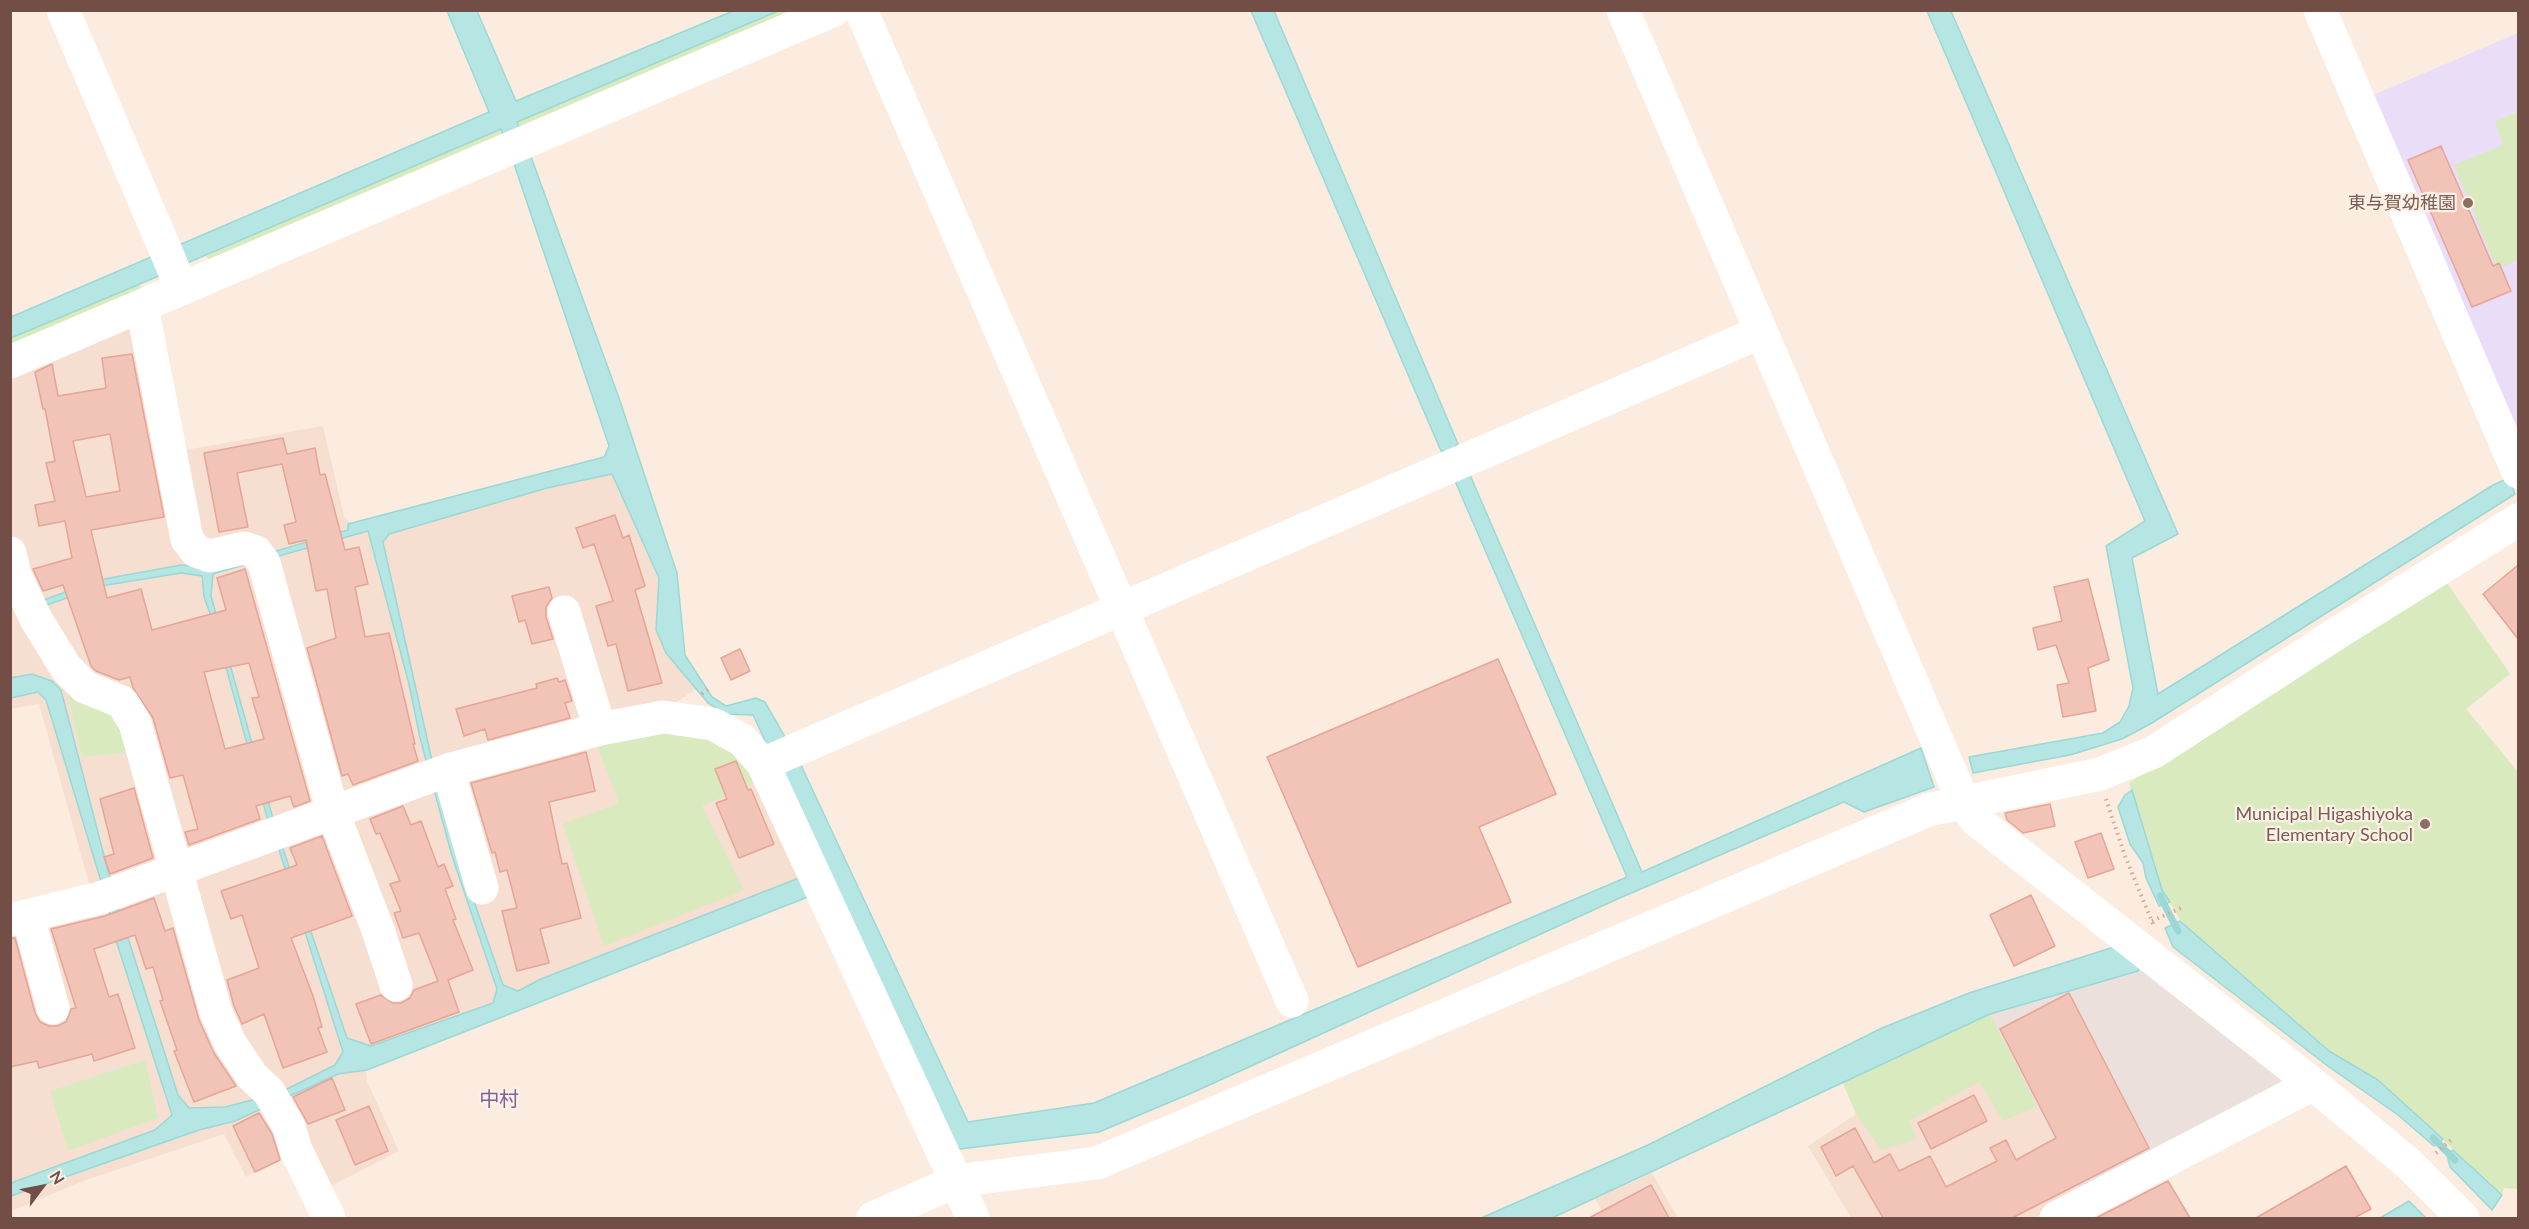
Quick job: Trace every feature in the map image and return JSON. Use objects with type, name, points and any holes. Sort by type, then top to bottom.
[{"type":"street","points":[[63,10],[174,270]]},
{"type":"street","points":[[10,362],[142,307],[174,270],[834,10]]},
{"type":"street","points":[[861,10],[1292,1001]]},
{"type":"street","points":[[1623,10],[1963,801],[1976,820],[2313,1084],[2409,1164],[2463,1218]]},
{"type":"street","points":[[2320,10],[2518,472]]},
{"type":"street","points":[[142,307],[187,539],[196,551],[210,556],[244,548],[256,552],[264,563],[332,810],[378,930],[396,985]]},
{"type":"street","points":[[779,757],[1761,332]]},
{"type":"street","points":[[873,1218],[956,1181],[1097,1163],[1928,810],[2100,774],[2154,752],[2518,520]]},
{"type":"street","points":[[10,553],[15,575],[36,619],[66,668],[85,687],[123,702],[135,723],[216,1012],[230,1043],[252,1076],[273,1099],[329,1218]]},
{"type":"street","points":[[564,612],[600,729]]},
{"type":"street","points":[[53,1008],[19,918],[109,895],[332,810],[438,773],[600,729],[663,717],[713,724],[742,741],[779,757],[973,1218]]},
{"type":"street","points":[[438,773],[482,888]]},
{"type":"street","points":[[2055,1218],[2313,1084]]},
{"type":"path","points":[[2105,795],[2119,838],[2158,936],[2154,959]]},
{"type":"path","points":[[2152,921],[2181,908]]},
{"type":"path","points":[[2433,1155],[2452,1139]]},
{"type":"shaded area","name":"東与賀幼稚園","points":[[2518,33],[2518,439],[2371,96]]},
{"type":"shaded area","points":[[153,314],[179,451],[323,426],[344,516],[354,528],[623,468],[666,574],[669,638],[699,687],[671,706],[744,756],[807,880],[365,1056],[367,1081],[399,1151],[325,1189],[290,1155],[246,1177],[224,1134],[86,1180],[11,1211],[10,910],[91,891],[39,704],[11,709],[11,374]]},
{"type":"shaded area","points":[[2140,965],[2282,1076],[2277,1098],[2083,1197],[1990,1014],[2138,971]]},
{"type":"shaded area","points":[[1990,1014],[2083,1197],[2037,1218],[1851,1218],[1808,1146],[1856,1114],[1843,1083]]},
{"type":"shaded area","points":[[1652,1173],[1678,1218],[1606,1218],[1595,1199]]},
{"type":"green space","points":[[778,11],[807,11],[521,134],[516,122]]},
{"type":"green space","points":[[2518,112],[2518,260],[2502,267],[2493,260],[2454,165],[2503,145],[2495,121]]},
{"type":"green space","points":[[501,129],[506,140],[213,265],[206,256]]},
{"type":"green space","points":[[140,284],[142,294],[11,350],[11,338]]},
{"type":"green space","points":[[2445,580],[2510,674],[2466,709],[2518,772],[2518,1189],[2504,1188],[2502,1195],[2379,1080],[2329,1051],[2185,928],[2162,890],[2129,783]]},
{"type":"green space","points":[[66,687],[119,710],[132,752],[82,757]]},
{"type":"green space","points":[[661,727],[711,733],[744,756],[759,782],[702,806],[744,890],[604,946],[563,824],[619,803],[595,741]]},
{"type":"green space","points":[[1990,1014],[2037,1106],[2003,1121],[1979,1082],[1909,1121],[1917,1139],[1882,1150],[1856,1114],[1843,1083]]},
{"type":"green space","points":[[145,1060],[158,1118],[68,1151],[50,1091]]},
{"type":"water","points":[[447,11],[477,11],[516,101],[733,11],[778,11],[517,122],[521,134],[506,140],[501,129],[180,266],[172,248],[489,112]]},
{"type":"water","points":[[1251,11],[1274,11],[1458,444],[1455,446],[1470,475],[1642,872],[1921,748],[1934,787],[1864,812],[1844,802],[1622,897],[1194,1092],[1099,1132],[960,1149],[952,1142],[753,715],[726,714],[708,703],[666,653],[656,630],[659,578],[612,474],[547,488],[389,534],[383,542],[433,765],[468,884],[503,985],[518,991],[541,979],[804,876],[813,895],[367,1070],[338,1074],[235,1121],[199,1130],[11,1196],[11,1183],[155,1130],[172,1115],[114,934],[107,901],[46,700],[38,692],[11,698],[10,678],[32,674],[52,681],[61,690],[114,894],[178,1095],[189,1108],[225,1107],[279,1093],[335,1065],[343,1052],[275,837],[279,837],[347,1038],[371,1046],[493,1003],[497,989],[452,856],[368,531],[268,559],[266,554],[348,530],[348,524],[604,457],[609,446],[513,161],[530,154],[619,398],[677,573],[685,655],[712,697],[726,706],[756,698],[765,702],[800,763],[968,1122],[1094,1103],[1627,877],[1455,481],[1457,480],[1444,451],[1441,451]]},
{"type":"water","points":[[1927,11],[1951,11],[2178,534],[2132,558],[2158,694],[2493,485],[2509,478],[2515,494],[2152,723],[2122,739],[2070,755],[1973,773],[1969,757],[2103,733],[2120,722],[2129,706],[2133,688],[2106,546],[2145,521]]},
{"type":"water","points":[[158,254],[166,273],[11,338],[11,317]]},
{"type":"water","points":[[254,562],[213,574],[211,596],[275,826],[270,828],[215,627],[204,597],[202,576],[181,573],[101,586],[41,607],[38,602],[99,580],[181,565],[217,568]]},
{"type":"water","points":[[2132,790],[2162,890],[2170,902],[2159,906],[2146,878],[2143,863],[2130,844],[2118,807],[2125,795]]},
{"type":"water","points":[[2180,921],[2329,1051],[2378,1080],[2443,1139],[2434,1146],[2398,1115],[2329,1067],[2173,947],[2165,928]]},
{"type":"water","points":[[2114,947],[2140,965],[2138,971],[1990,1014],[1552,1218],[1481,1218],[1648,1145],[1882,1028],[1969,993]]},
{"type":"water","points":[[2453,1150],[2502,1195],[2492,1210],[2450,1167],[2447,1155]]},
{"type":"water","points":[[2409,1201],[2426,1218],[2380,1218]]},
{"type":"building","points":[[2441,146],[2493,266],[2499,263],[2511,291],[2472,307],[2408,160]]},
{"type":"building","points":[[132,354],[164,517],[91,530],[107,598],[141,589],[152,630],[226,610],[217,578],[245,569],[310,801],[294,807],[290,796],[256,806],[260,819],[189,845],[185,832],[198,829],[183,775],[170,778],[153,718],[133,688],[130,677],[119,680],[96,671],[91,666],[63,585],[43,591],[33,569],[72,558],[65,521],[39,526],[35,505],[55,501],[46,463],[55,461],[35,372],[52,364],[58,396],[106,388],[102,358]],"holes":[[[110,434],[120,491],[86,497],[73,441]],[[249,663],[259,697],[252,698],[264,739],[225,749],[204,672]]]},
{"type":"building","points":[[283,438],[287,454],[315,448],[320,475],[325,474],[345,550],[359,547],[368,584],[355,587],[365,637],[389,633],[415,744],[413,744],[418,761],[353,785],[348,774],[342,776],[307,648],[336,638],[327,589],[316,591],[306,540],[289,544],[284,525],[296,522],[282,464],[237,473],[248,527],[219,532],[204,453]]},
{"type":"building","points":[[615,515],[623,538],[629,535],[645,586],[635,590],[662,683],[628,691],[616,644],[608,646],[596,606],[613,601],[594,544],[583,548],[576,528]]},
{"type":"building","points":[[2518,565],[2518,639],[2483,594]]},
{"type":"building","points":[[2088,579],[2109,660],[2088,668],[2096,711],[2063,717],[2057,685],[2069,683],[2056,645],[2038,650],[2033,628],[2062,621],[2054,587]]},
{"type":"building","points":[[549,587],[552,598],[546,607],[546,617],[553,639],[532,644],[525,620],[519,622],[512,596]]},
{"type":"building","points":[[740,649],[750,671],[731,680],[721,658]]},
{"type":"building","points":[[1498,659],[1556,794],[1479,827],[1511,902],[1358,967],[1267,757]]},
{"type":"building","points":[[557,678],[559,682],[565,680],[572,701],[565,703],[570,718],[488,740],[485,729],[464,736],[456,709],[537,688],[536,684]]},
{"type":"building","points":[[586,752],[595,791],[549,802],[562,864],[567,863],[581,918],[540,929],[549,963],[517,971],[502,911],[517,908],[507,870],[500,872],[495,852],[492,853],[471,783]]},
{"type":"building","points":[[736,761],[748,790],[751,789],[774,844],[739,858],[716,803],[727,799],[715,769]]},
{"type":"building","points":[[134,788],[153,858],[110,874],[104,857],[114,854],[100,799]]},
{"type":"building","points":[[2050,804],[2055,826],[2023,833],[2007,820],[2005,813]]},
{"type":"building","points":[[403,806],[411,825],[421,821],[438,867],[444,864],[453,886],[445,889],[456,919],[453,920],[473,970],[448,980],[459,1012],[371,1044],[356,1004],[381,995],[392,1003],[401,1003],[410,998],[414,990],[438,981],[419,933],[403,938],[394,913],[401,911],[390,884],[400,881],[380,833],[376,834],[370,819]]},
{"type":"building","points":[[2101,833],[2114,869],[2088,878],[2075,842]]},
{"type":"building","points":[[322,836],[352,916],[291,938],[313,996],[322,1027],[318,1028],[327,1052],[283,1068],[264,1014],[242,1024],[234,1006],[227,980],[259,968],[242,915],[231,919],[221,891],[297,865],[290,848]]},
{"type":"building","points":[[2031,895],[2055,946],[2014,966],[1990,915]]},
{"type":"building","points":[[154,898],[165,931],[173,928],[199,1020],[214,1053],[236,1086],[194,1102],[174,1051],[177,1050],[160,1001],[163,1000],[153,967],[146,969],[135,935],[94,949],[109,997],[118,994],[135,1048],[94,1061],[92,1054],[39,1068],[37,1061],[10,1067],[10,938],[15,938],[35,1013],[40,1022],[49,1026],[57,1026],[66,1022],[71,1009],[76,1008],[51,929],[105,916]]},
{"type":"building","points":[[2069,993],[2149,1148],[2012,1218],[1883,1218],[1853,1166],[1836,1176],[1821,1147],[1855,1128],[1874,1163],[1890,1154],[1899,1171],[1930,1156],[1946,1187],[1997,1161],[1990,1148],[2006,1140],[2016,1160],[2056,1138],[2000,1029]]},
{"type":"building","points":[[332,1078],[345,1110],[308,1124],[293,1097]]},
{"type":"building","points":[[1974,1095],[1987,1121],[1931,1149],[1918,1123]]},
{"type":"building","points":[[369,1106],[388,1151],[355,1165],[336,1120]]},
{"type":"building","points":[[259,1113],[272,1134],[280,1160],[255,1172],[233,1126]]},
{"type":"building","points":[[2346,1166],[2371,1209],[2354,1218],[2256,1218]]},
{"type":"building","points":[[2168,1181],[2190,1218],[2096,1218]]},
{"type":"building","points":[[1651,1185],[1669,1218],[1589,1218]]},
{"type":"waterway","points":[[2160,896],[2178,931]]},
{"type":"waterway","points":[[2433,1138],[2455,1160]]},
{"type":"place","name":"東与賀幼稚園","points":[[2468,203]]},
{"type":"place","name":"Municipal Higashiyoka Elementary School","points":[[2425,824]]},
{"type":"district","name":"中村","points":[[499,1100]]}]
